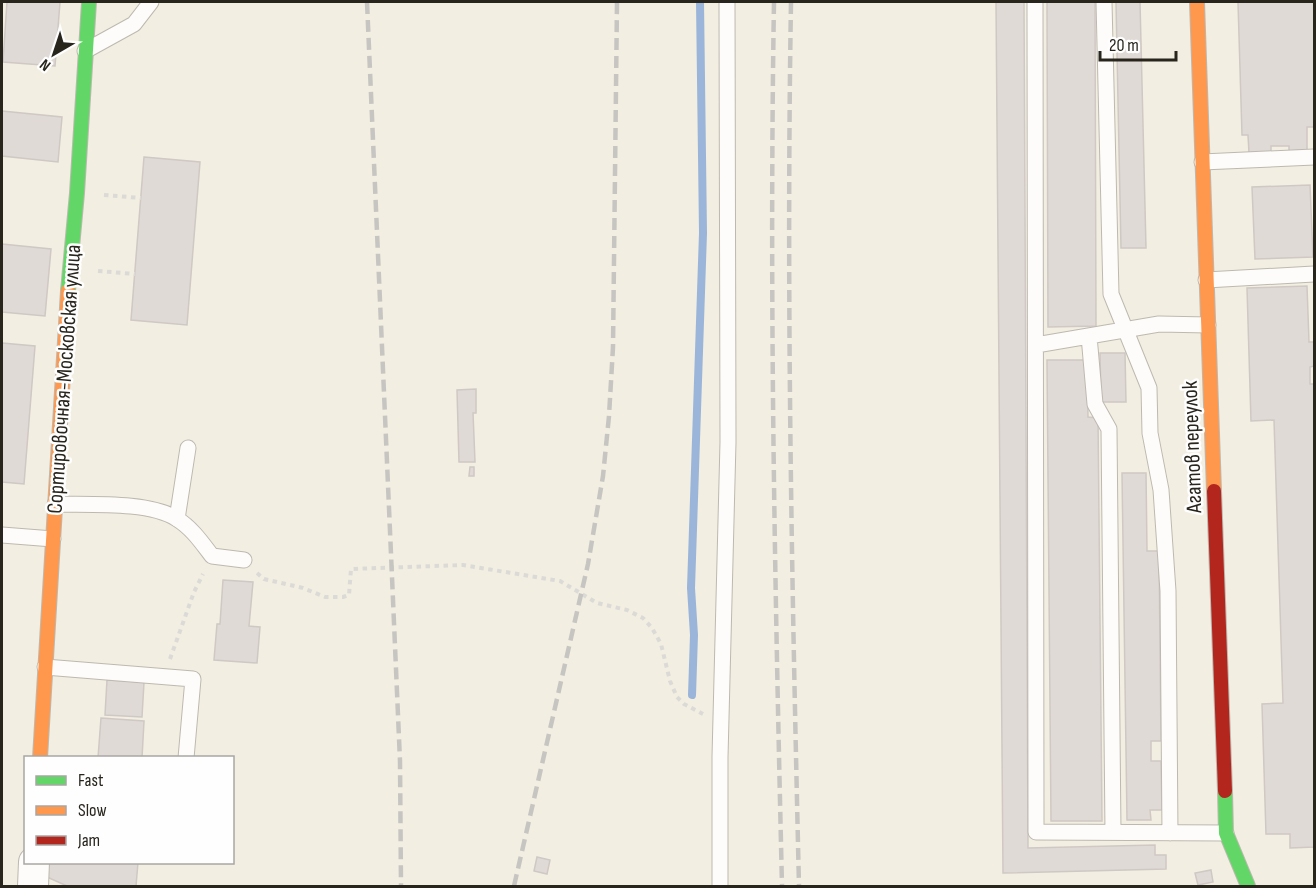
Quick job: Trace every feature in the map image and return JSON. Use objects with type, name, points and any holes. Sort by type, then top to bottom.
[{"type":"street","name":"Сортировочная-Московская улица","points":[[40,756],[89,2]]},
{"type":"street","name":"Агатов переулок","points":[[1197,2],[1226,833],[1248,886]]},
{"type":"street","points":[[33,886],[34,864]]},
{"type":"lane","points":[[85,51],[134,24],[151,2]]},
{"type":"lane","points":[[720,886],[721,717],[728,442],[727,2]]},
{"type":"lane","points":[[1035,2],[1036,832],[1226,833]]},
{"type":"lane","points":[[1104,2],[1111,294],[1149,388],[1150,434],[1161,490],[1168,591],[1170,833]]},
{"type":"lane","points":[[1202,162],[1314,157]]},
{"type":"lane","points":[[1206,280],[1314,274]]},
{"type":"lane","points":[[1036,345],[1159,324],[1208,325]]},
{"type":"lane","points":[[1089,336],[1095,404],[1109,429],[1113,832]]},
{"type":"lane","points":[[177,519],[188,448]]},
{"type":"lane","points":[[55,504],[143,508],[177,519],[190,530],[212,556],[244,560]]},
{"type":"lane","points":[[2,535],[53,539]]},
{"type":"lane","points":[[45,667],[194,679],[186,756]]},
{"type":"path","points":[[77,193],[141,198]]},
{"type":"path","points":[[70,268],[135,274]]},
{"type":"path","points":[[164,677],[194,592],[212,556]]},
{"type":"path","points":[[244,560],[264,579],[303,588],[325,597],[349,595],[351,569],[464,564],[560,580],[597,603],[627,610],[643,618],[661,644],[670,681],[677,697],[699,713],[721,717]]},
{"type":"building","points":[[7,2],[60,2],[55,66],[3,62]]},
{"type":"building","points":[[996,2],[1024,2],[1028,848],[1155,845],[1155,855],[1166,855],[1166,869],[1003,873]]},
{"type":"building","points":[[1047,2],[1095,2],[1096,326],[1048,327]]},
{"type":"building","points":[[1116,2],[1140,2],[1146,248],[1121,248]]},
{"type":"building","points":[[1238,2],[1314,2],[1314,127],[1307,127],[1307,150],[1289,151],[1289,146],[1271,146],[1271,152],[1249,153],[1248,135],[1242,135]]},
{"type":"building","points":[[2,111],[62,117],[58,162],[2,156]]},
{"type":"building","points":[[144,157],[200,162],[187,325],[131,320]]},
{"type":"building","points":[[1310,185],[1313,257],[1255,259],[1252,187]]},
{"type":"building","points":[[2,244],[51,249],[45,316],[2,312]]},
{"type":"building","points":[[1307,286],[1309,342],[1314,342],[1314,366],[1310,367],[1310,384],[1314,384],[1314,847],[1290,848],[1290,834],[1266,834],[1262,704],[1283,703],[1274,420],[1251,421],[1247,288]]},
{"type":"building","points":[[2,343],[35,346],[24,484],[2,482]]},
{"type":"building","points":[[1100,353],[1125,353],[1126,402],[1101,402]]},
{"type":"building","points":[[1047,360],[1087,360],[1088,417],[1098,418],[1102,821],[1051,821]]},
{"type":"building","points":[[476,389],[476,413],[473,413],[475,462],[459,462],[457,390]]},
{"type":"building","points":[[470,467],[474,467],[474,476],[469,476]]},
{"type":"building","points":[[1122,473],[1146,473],[1147,551],[1159,551],[1161,741],[1151,741],[1151,761],[1161,761],[1162,810],[1150,810],[1151,820],[1127,820]]},
{"type":"building","points":[[223,580],[253,582],[249,626],[260,627],[257,663],[214,660],[217,624],[220,624]]},
{"type":"building","points":[[107,680],[144,682],[142,717],[105,715]]},
{"type":"building","points":[[101,718],[144,721],[142,756],[98,756]]},
{"type":"building","points":[[537,857],[550,860],[547,874],[534,871]]},
{"type":"building","points":[[48,864],[138,864],[136,886],[67,886],[47,877]]},
{"type":"building","points":[[1211,870],[1213,882],[1198,885],[1195,873]]},
{"type":"waterway","points":[[692,695],[694,635],[691,588],[703,233],[700,2]]},
{"type":"railway","points":[[367,2],[400,761],[401,886]]},
{"type":"railway","points":[[514,886],[588,564],[603,476],[613,347],[617,2]]},
{"type":"railway","points":[[774,2],[772,334],[782,886]]},
{"type":"railway","points":[[791,2],[789,334],[799,886]]},
{"type":"traffic: fast","points":[[68,291],[77,193],[89,2]]},
{"type":"traffic: fast","points":[[1225,791],[1226,833],[1248,886]]},
{"type":"traffic: slow","points":[[1197,2],[1214,491]]},
{"type":"traffic: slow","points":[[40,756],[68,291]]},
{"type":"traffic: jam","points":[[1214,491],[1225,791]]}]
